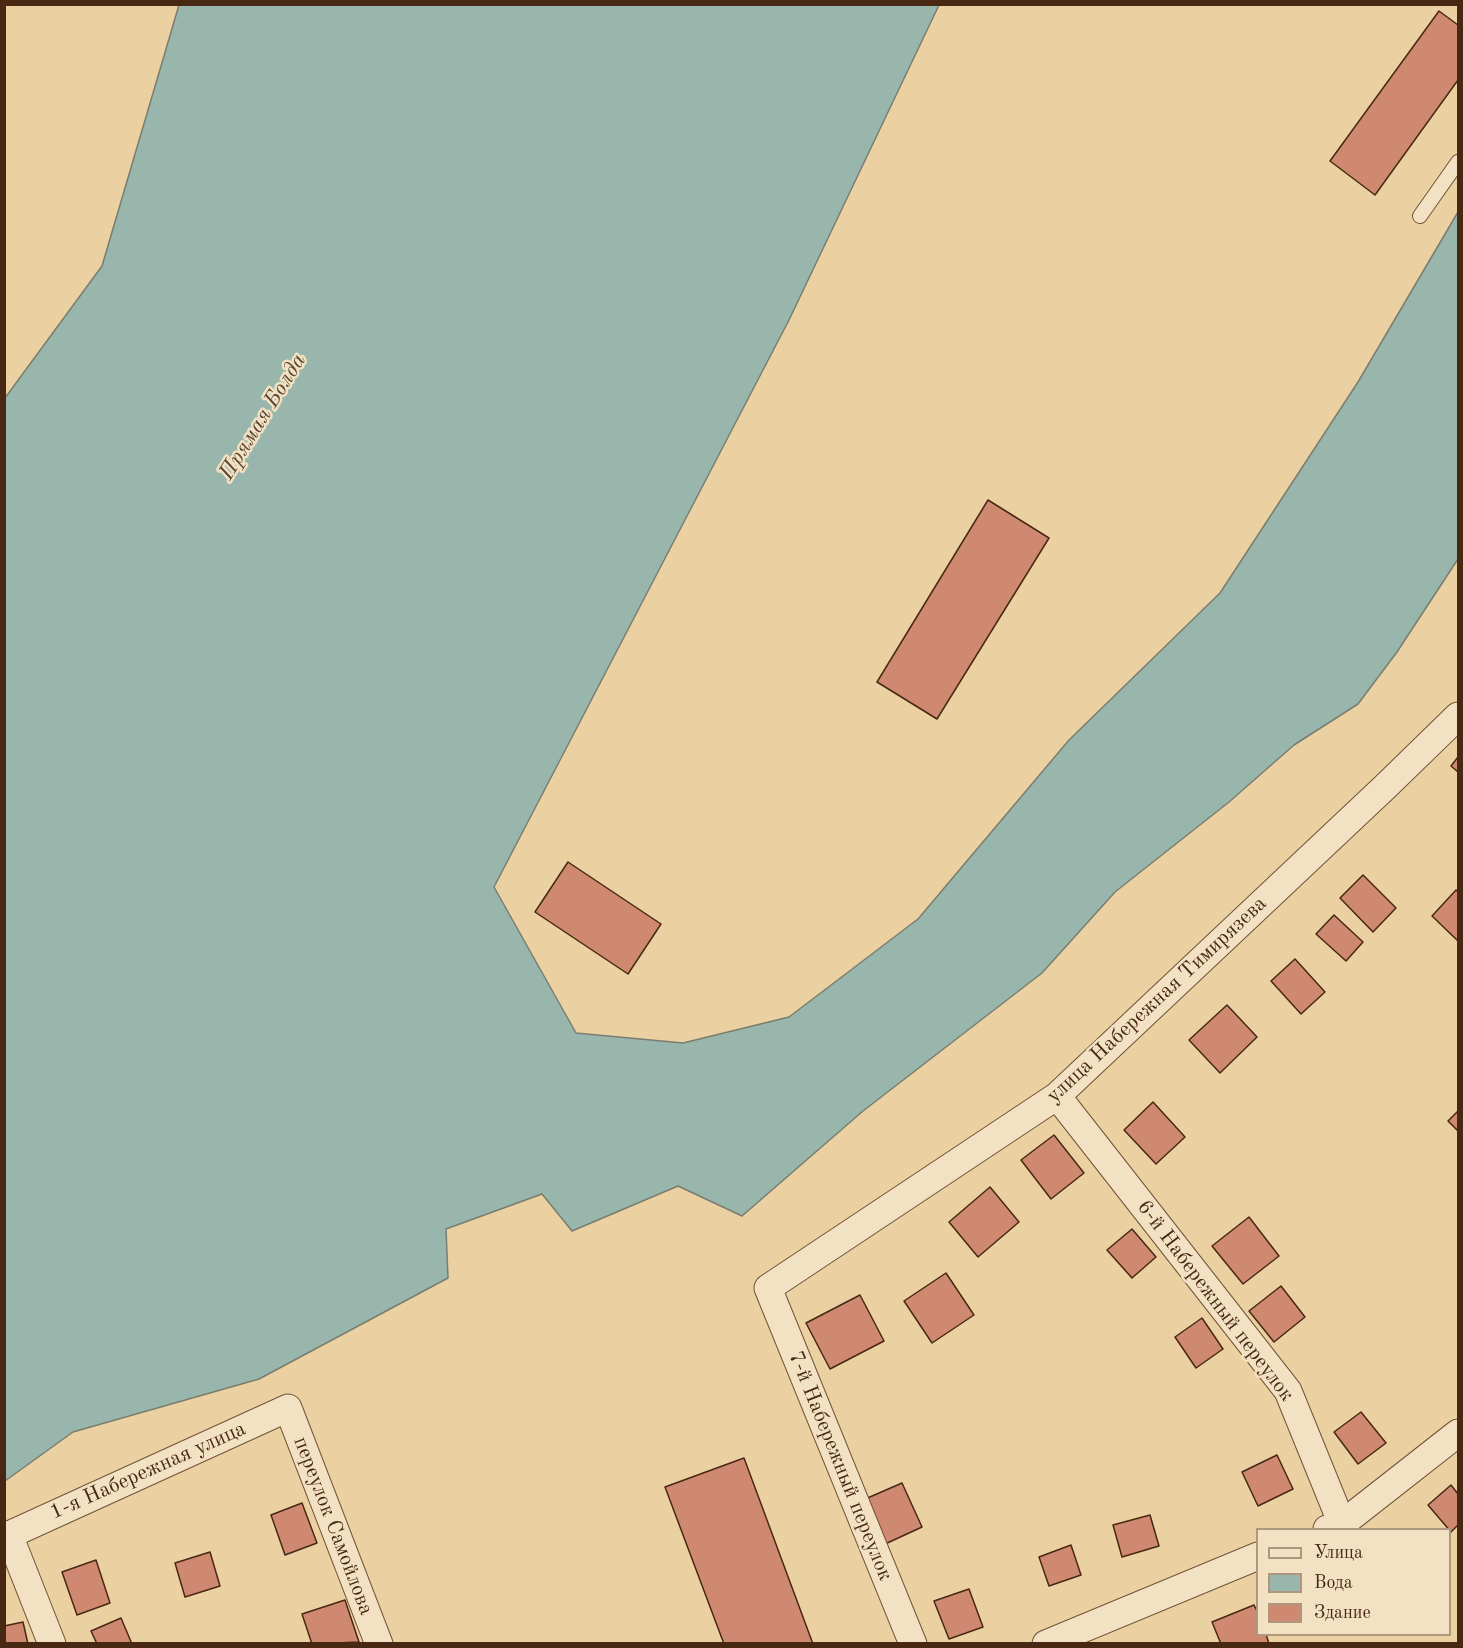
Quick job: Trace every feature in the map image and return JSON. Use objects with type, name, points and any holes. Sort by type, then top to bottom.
[{"type":"street","name":"улица Набережная Тимирязева","points":[[768,1288],[1057,1096],[1378,795],[1458,716]]},
{"type":"street","name":"6-й Набережный переулок","points":[[1057,1096],[1288,1391],[1334,1527]]},
{"type":"street","name":"7-й Набережный переулок","points":[[768,1288],[913,1644]]},
{"type":"street","name":"1-я Набережная улица","points":[[52,1644],[9,1535],[288,1408]]},
{"type":"street","name":"переулок Самойлова","points":[[288,1408],[379,1644]]},
{"type":"street","points":[[1334,1527],[1458,1433]]},
{"type":"street","points":[[1046,1644],[1256,1556]]},
{"type":"lane","points":[[1420,216],[1458,162]]},
{"type":"water","name":"Прямая Болда","points":[[179,5],[939,5],[789,320],[494,887],[576,1033],[683,1043],[789,1017],[918,919],[1069,740],[1220,593],[1358,382],[1458,212],[1458,559],[1397,652],[1358,704],[1294,745],[1229,802],[1115,892],[1042,973],[863,1111],[742,1216],[678,1186],[572,1231],[542,1194],[446,1229],[448,1278],[259,1379],[73,1432],[5,1481],[5,398],[102,266]]},
{"type":"building","points":[[1439,11],[1458,25],[1458,80],[1375,195],[1330,161]]},
{"type":"building","points":[[988,500],[1049,538],[937,719],[877,682]]},
{"type":"building","points":[[1458,757],[1458,772],[1451,766]]},
{"type":"building","points":[[568,862],[661,924],[628,974],[535,912]]},
{"type":"building","points":[[1363,875],[1396,908],[1373,932],[1340,898]]},
{"type":"building","points":[[1456,890],[1458,892],[1458,941],[1432,916]]},
{"type":"building","points":[[1334,915],[1363,942],[1346,961],[1316,934]]},
{"type":"building","points":[[1295,959],[1325,992],[1301,1014],[1271,981]]},
{"type":"building","points":[[1227,1005],[1257,1037],[1220,1073],[1189,1040]]},
{"type":"building","points":[[1153,1102],[1185,1137],[1156,1164],[1124,1130]]},
{"type":"building","points":[[1458,1111],[1458,1131],[1448,1121]]},
{"type":"building","points":[[1054,1135],[1084,1173],[1051,1199],[1021,1160]]},
{"type":"building","points":[[990,1187],[1019,1222],[978,1257],[949,1222]]},
{"type":"building","points":[[1249,1217],[1279,1256],[1243,1284],[1212,1246]]},
{"type":"building","points":[[1132,1229],[1156,1257],[1132,1278],[1107,1250]]},
{"type":"building","points":[[946,1273],[974,1315],[932,1343],[904,1301]]},
{"type":"building","points":[[1281,1286],[1305,1317],[1274,1342],[1249,1311]]},
{"type":"building","points":[[860,1295],[884,1341],[830,1369],[806,1323]]},
{"type":"building","points":[[1202,1318],[1223,1349],[1196,1368],[1175,1337]]},
{"type":"building","points":[[1361,1412],[1386,1443],[1358,1464],[1334,1432]]},
{"type":"building","points":[[1277,1455],[1293,1489],[1258,1506],[1242,1472]]},
{"type":"building","points":[[744,1458],[813,1644],[724,1644],[665,1487]]},
{"type":"building","points":[[902,1483],[922,1527],[883,1545],[863,1500]]},
{"type":"building","points":[[1451,1485],[1458,1494],[1458,1525],[1451,1532],[1451,1528],[1448,1528],[1428,1505]]},
{"type":"building","points":[[302,1503],[317,1543],[285,1555],[271,1515]]},
{"type":"building","points":[[1150,1515],[1159,1546],[1122,1557],[1113,1525]]},
{"type":"building","points":[[1071,1545],[1081,1575],[1049,1586],[1039,1557]]},
{"type":"building","points":[[210,1552],[220,1586],[185,1597],[175,1563]]},
{"type":"building","points":[[96,1560],[110,1603],[77,1615],[62,1572]]},
{"type":"building","points":[[969,1589],[983,1627],[949,1639],[934,1601]]},
{"type":"building","points":[[345,1600],[359,1642],[312,1644],[302,1614]]},
{"type":"building","points":[[1254,1605],[1256,1636],[1267,1636],[1269,1644],[1221,1644],[1212,1622]]},
{"type":"building","points":[[121,1618],[132,1644],[97,1644],[91,1631]]},
{"type":"building","points":[[23,1622],[28,1644],[4,1644],[4,1626]]}]
